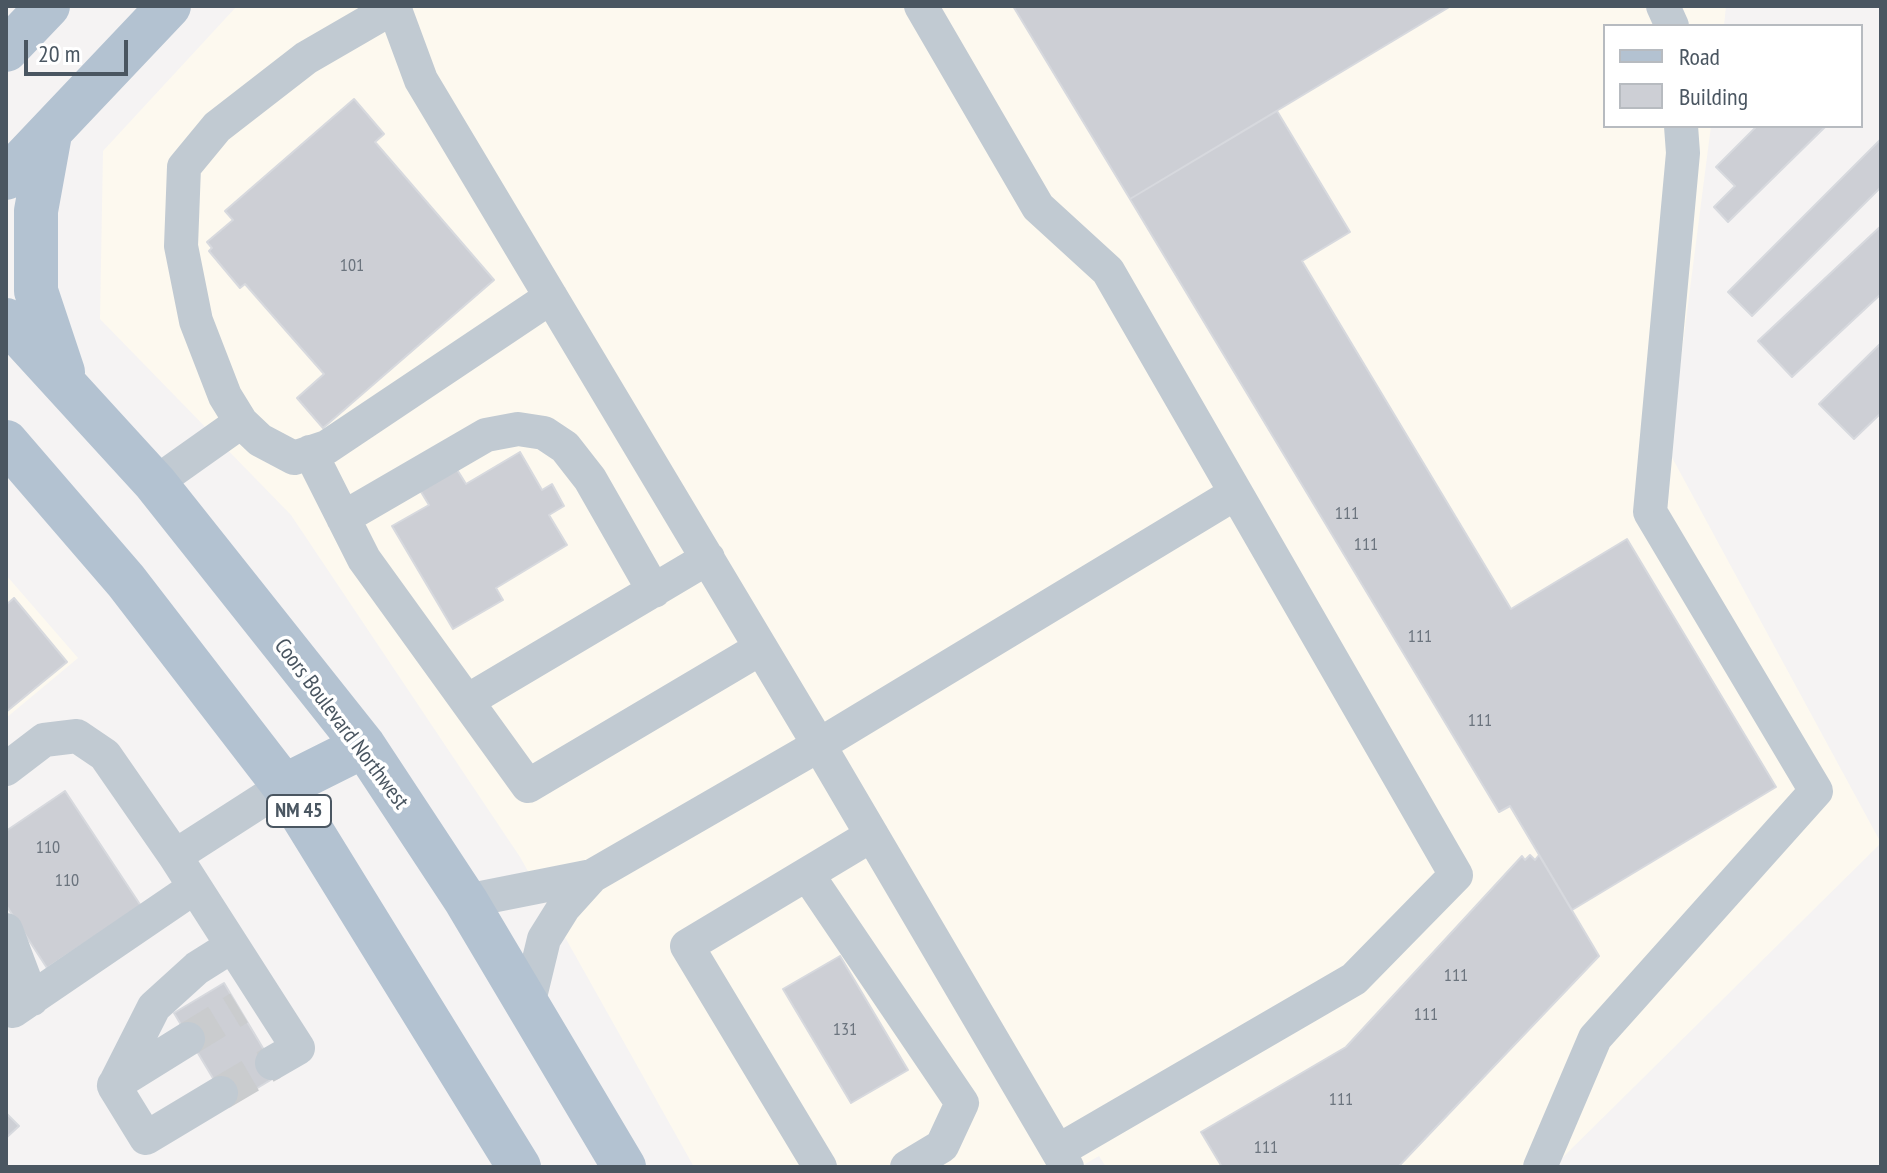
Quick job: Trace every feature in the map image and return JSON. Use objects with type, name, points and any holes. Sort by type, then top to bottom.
[{"type":"main road","points":[[6,50],[48,6]]},
{"type":"main road","points":[[6,178],[169,6]]},
{"type":"main road","points":[[50,134],[36,211],[36,291],[68,386]]},
{"type":"main road","name":"Coors Boulevard Northwest","points":[[6,320],[155,483],[364,746],[466,901],[624,1167]]},
{"type":"main road","name":"NM 45","points":[[6,442],[23,471],[126,581],[284,786],[519,1167]]},
{"type":"main road","points":[[284,786],[364,746]]},
{"type":"lane","points":[[551,297],[327,447],[294,458],[260,440],[241,422],[225,396],[196,321],[181,246],[184,167],[217,127],[306,58],[395,6],[421,80],[708,558],[1063,1159],[1354,979],[1456,875],[1108,271],[1038,207],[921,6]]},
{"type":"lane","points":[[1540,1167],[1595,1038],[1816,791],[1650,512],[1683,153],[1681,128]]},
{"type":"lane","points":[[155,483],[241,422]]},
{"type":"lane","points":[[343,518],[486,435],[518,429],[544,433],[565,447],[590,479],[654,591]]},
{"type":"lane","points":[[310,452],[364,559],[528,786],[761,648]]},
{"type":"lane","points":[[528,1005],[544,939],[564,907],[592,876],[819,745],[1236,493]]},
{"type":"lane","points":[[467,701],[708,558]]},
{"type":"lane","points":[[6,769],[44,740],[77,736],[105,755],[232,946],[263,1025]]},
{"type":"lane","points":[[175,856],[284,786]]},
{"type":"lane","points":[[820,1167],[687,946],[872,835]]},
{"type":"lane","points":[[807,874],[962,1103],[942,1146],[907,1167]]},
{"type":"lane","points":[[466,901],[592,876]]},
{"type":"lane","points":[[6,930],[19,1000],[195,887]]},
{"type":"lane","points":[[124,1102],[204,1065],[146,1138],[124,1102],[154,1007],[197,968],[232,946]]},
{"type":"shaded area","points":[[237,6],[1726,6],[1724,24],[1603,24],[1603,128],[1711,128],[1669,452],[1881,843],[1553,1167],[1106,1167],[1099,1156],[1080,1167],[694,1167],[520,857],[291,515],[100,319],[103,151]]},
{"type":"shaded area","points":[[6,575],[78,658],[6,718]]},
{"type":"building","points":[[1013,6],[1451,6],[1130,199]]},
{"type":"building","points":[[354,99],[384,134],[375,142],[494,280],[323,428],[297,398],[324,374],[245,284],[240,288],[209,251],[212,248],[207,242],[233,220],[225,211]]},
{"type":"building","points":[[1277,111],[1350,232],[1302,261],[1511,609],[1627,539],[1776,787],[1572,910],[1510,806],[1499,812],[1130,199]]},
{"type":"building","points":[[1755,128],[1824,128],[1728,222],[1714,207],[1735,186],[1716,167]]},
{"type":"building","points":[[1881,139],[1881,187],[1752,316],[1728,292]]},
{"type":"building","points":[[1881,226],[1881,294],[1792,377],[1758,341]]},
{"type":"building","points":[[1881,343],[1881,413],[1854,439],[1819,404]]},
{"type":"building","points":[[520,452],[542,490],[552,484],[564,506],[549,515],[567,545],[496,588],[503,600],[453,629],[392,526],[429,505],[415,482],[451,460],[466,484]]},
{"type":"building","points":[[14,598],[67,662],[6,712],[6,605]]},
{"type":"building","points":[[65,791],[141,906],[47,968],[6,905],[6,831]]},
{"type":"building","points":[[1530,855],[1535,860],[1539,855],[1599,956],[1398,1167],[1222,1167],[1201,1132],[1346,1047],[1522,856],[1525,860]]},
{"type":"building","points":[[840,956],[908,1070],[851,1103],[783,989]]},
{"type":"building","points":[[224,983],[279,1075],[229,1105],[174,1013]]},
{"type":"building","points":[[6,1113],[19,1126],[6,1138]]},
{"type":"tunnel","points":[[188,1039],[239,1008]]},
{"type":"tunnel","points":[[221,1093],[272,1063]]}]
